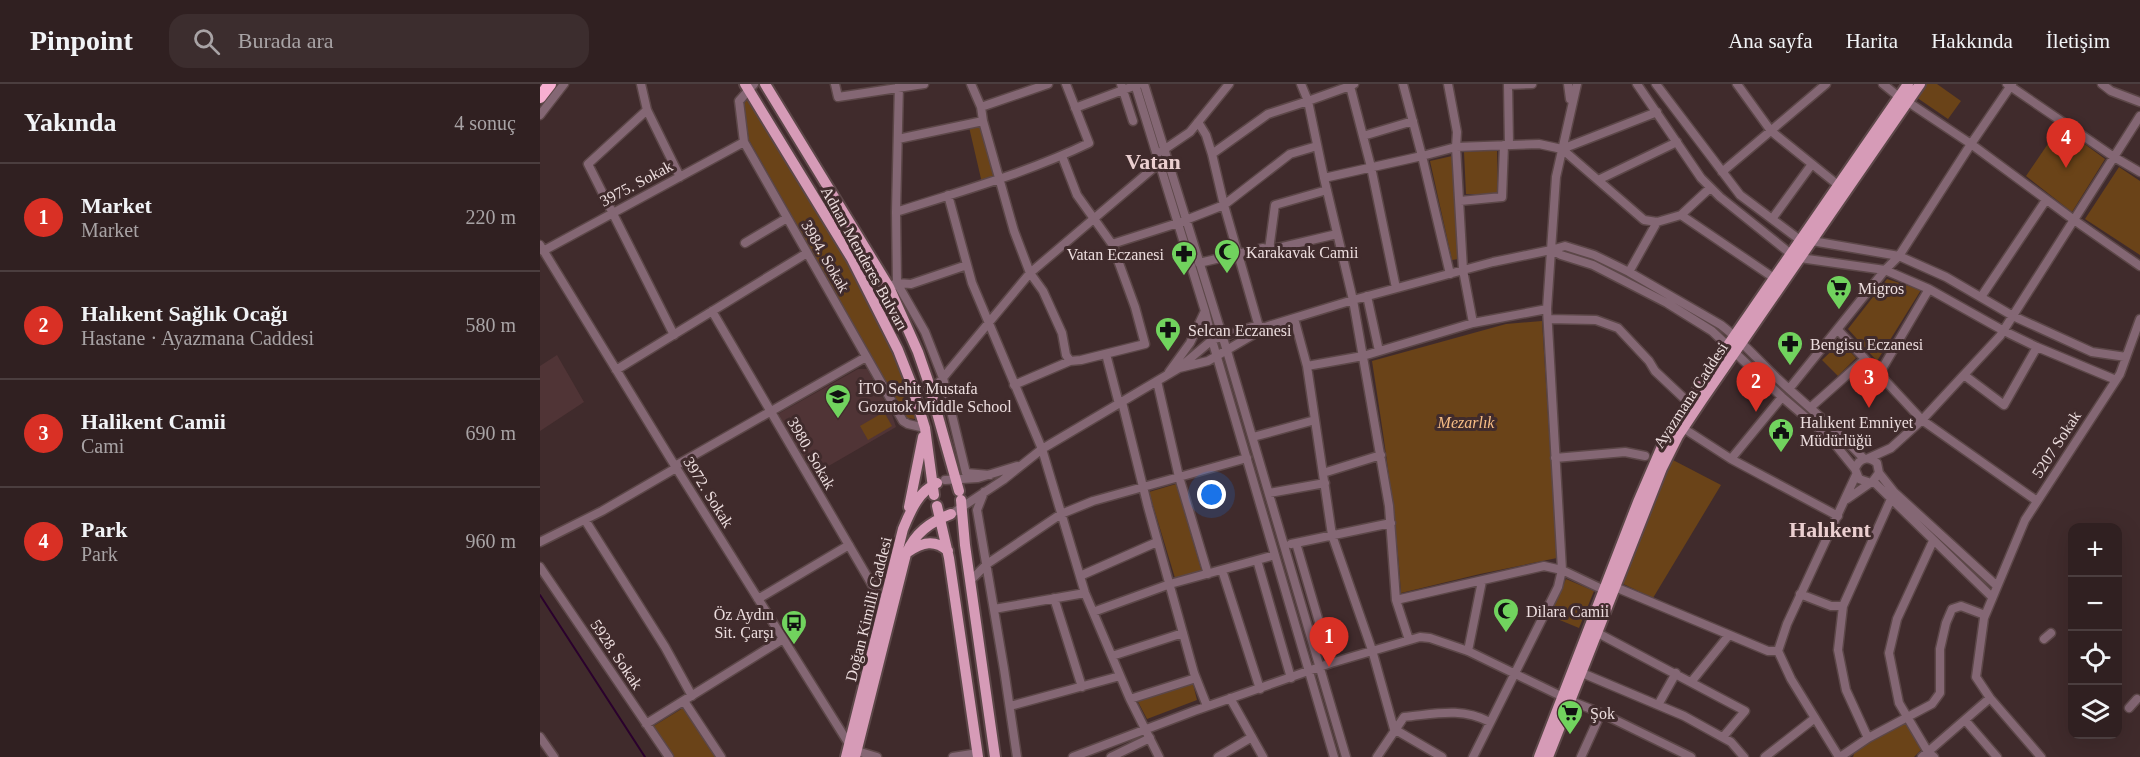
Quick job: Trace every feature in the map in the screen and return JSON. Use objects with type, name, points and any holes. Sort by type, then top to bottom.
[{"type":"highway","points":[[540,98],[550,84]]},
{"type":"main road","name":"Adnan Menderes Bulvarı","points":[[765,84],[893,285],[932,391],[948,498],[948,551],[978,755]]},
{"type":"main road","name":"Ayazmana Caddesi","points":[[1548,757],[1567,699],[1610,589],[1658,454],[1689,403],[1735,344],[1903,100],[1908,84]]},
{"type":"main road","name":"Ayazmana Caddesi","points":[[1806,241],[1838,185],[1903,100],[1920,84]]},
{"type":"main road","name":"Adnan Menderes Bulvarı","points":[[749,86],[872,294],[898,350],[948,498],[970,581],[994,757]]},
{"type":"main road","name":"Ayazmana Caddesi","points":[[1615,575],[1658,477],[1683,428],[1773,279],[1796,256]]},
{"type":"main road","points":[[903,529],[925,428]]},
{"type":"main road","name":"Doğan Kimilli Caddesi","points":[[846,757],[854,751],[903,529],[920,496],[948,498]]},
{"type":"main road","name":"Doğan Kimilli Caddesi","points":[[888,604],[906,554],[915,538],[927,527],[948,498]]},
{"type":"main road","points":[[906,554],[922,544],[933,542],[948,551]]},
{"type":"main road","name":"Ayazmana Caddesi","points":[[1539,757],[1582,673],[1594,630]]},
{"type":"street","points":[[540,115],[564,84]]},
{"type":"street","points":[[641,84],[647,110],[680,177]]},
{"type":"street","points":[[835,84],[838,97],[924,84]]},
{"type":"street","points":[[971,84],[981,107],[1014,231],[1030,273],[1043,291],[1062,333],[1066,355],[1070,361]]},
{"type":"street","points":[[981,107],[1048,84]]},
{"type":"street","points":[[896,212],[999,180],[1089,143],[1066,84]]},
{"type":"street","points":[[1075,108],[1122,87],[1138,84],[1182,221],[1212,340],[1335,757]]},
{"type":"street","points":[[932,391],[1030,273],[1190,132],[1228,84]]},
{"type":"street","points":[[1301,84],[1308,101],[1353,300],[1391,523],[1396,600],[1409,640]]},
{"type":"street","points":[[1403,84],[1450,274]]},
{"type":"street","points":[[1450,84],[1457,132],[1463,270],[1473,323]]},
{"type":"street","points":[[1460,201],[1502,197],[1508,84],[1532,84]]},
{"type":"street","points":[[1568,84],[1571,106]]},
{"type":"street","points":[[1473,757],[1558,586],[1562,570],[1547,309],[1556,177],[1577,84]]},
{"type":"street","points":[[1637,84],[1710,188],[1796,256],[1885,270],[1929,289],[2037,347],[2116,380]]},
{"type":"street","points":[[1656,84],[1740,195],[1806,241],[1899,256],[1946,277],[2013,315],[2092,352],[2126,357]]},
{"type":"street","points":[[1737,84],[1771,131],[1838,185]]},
{"type":"street","points":[[1722,172],[1826,84]]},
{"type":"street","points":[[1883,84],[1903,100],[1971,144],[2140,266]]},
{"type":"street","points":[[2102,84],[2111,91],[2140,102]]},
{"type":"street","points":[[1212,154],[1268,114],[1352,85],[1396,288]]},
{"type":"street","points":[[1789,389],[1885,270],[1899,256],[2010,85],[2114,157],[2140,172]]},
{"type":"street","name":"3984. Sokak","points":[[749,86],[739,101],[744,142],[903,421],[925,428]]},
{"type":"street","points":[[899,86],[893,285],[925,332],[943,378],[966,473],[990,475]]},
{"type":"street","points":[[1122,87],[1133,121]]},
{"type":"street","points":[[647,110],[588,164],[674,335]]},
{"type":"street","points":[[1562,149],[1657,112]]},
{"type":"street","points":[[1846,499],[1871,482],[1891,448],[1922,420],[2004,331],[2140,116]]},
{"type":"street","points":[[898,139],[983,121]]},
{"type":"street","points":[[1363,136],[1413,121]]},
{"type":"street","points":[[1198,122],[1206,135],[1224,205],[1264,327]]},
{"type":"street","name":"3975. Sokak","points":[[542,248],[613,213],[744,142]]},
{"type":"street","points":[[1598,180],[1677,142]]},
{"type":"street","points":[[1324,178],[1456,147],[1539,144],[1562,149],[1644,220],[1658,222],[1680,214],[1710,188]]},
{"type":"street","points":[[1112,244],[1224,205],[1290,154],[1317,146]]},
{"type":"street","points":[[1014,385],[1070,361],[1145,344],[1135,307],[1112,244],[1077,195],[1062,156]]},
{"type":"street","points":[[1772,219],[1812,164]]},
{"type":"street","points":[[1269,250],[1275,205],[1327,190]]},
{"type":"street","points":[[948,195],[972,283],[990,321],[1014,385],[1042,449],[1085,592],[1130,699],[1159,757]]},
{"type":"street","points":[[1981,297],[2046,200]]},
{"type":"street","points":[[1680,214],[1773,279]]},
{"type":"street","points":[[744,243],[787,218]]},
{"type":"street","points":[[1182,221],[1199,263],[1227,351],[1346,757]]},
{"type":"street","points":[[1629,272],[1658,222]]},
{"type":"street","points":[[1199,263],[1337,234]]},
{"type":"street","points":[[948,498],[984,491],[1042,449],[1167,376],[1212,340],[1221,336],[1264,327],[1463,270],[1564,246],[1594,255],[1629,272],[1715,322],[1782,397],[1830,438],[1859,479],[1871,482],[1891,499],[1992,597],[1986,615],[1976,677],[1990,698],[2041,757]]},
{"type":"street","name":"3972. Sokak","points":[[542,248],[675,467],[854,751]]},
{"type":"street","points":[[1551,250],[1593,265],[1667,303],[1735,344],[1811,407],[1866,458],[1877,463],[1879,470],[1902,499],[1997,586]]},
{"type":"street","points":[[616,370],[807,253]]},
{"type":"street","points":[[872,294],[893,285],[910,284],[967,265]]},
{"type":"street","points":[[1879,374],[1929,289]]},
{"type":"street","points":[[1367,296],[1379,351]]},
{"type":"street","points":[[1307,366],[1363,356],[1473,323],[1547,309]]},
{"type":"street","name":"3980. Sokak","points":[[712,311],[878,595],[888,604]]},
{"type":"street","points":[[1167,376],[1190,343],[1205,311]]},
{"type":"street","points":[[1294,318],[1307,366],[1332,535],[1371,651],[1394,729],[1442,757]]},
{"type":"street","name":"5207 Sokak","points":[[1992,597],[2025,520],[2116,380],[2140,319]]},
{"type":"street","points":[[1548,320],[1596,320],[1618,328],[1649,361],[1655,371],[1689,403]]},
{"type":"street","points":[[1179,368],[1218,356],[1264,327]]},
{"type":"street","points":[[1838,330],[1922,420],[2037,501]]},
{"type":"street","points":[[1964,375],[2004,405],[2037,347]]},
{"type":"street","points":[[1106,354],[1183,633],[1207,706]]},
{"type":"street","points":[[540,542],[585,520],[866,357]]},
{"type":"street","points":[[1811,407],[1864,359]]},
{"type":"street","points":[[1157,381],[1179,477],[1208,574]]},
{"type":"street","points":[[1731,459],[1782,397]]},
{"type":"street","points":[[1252,437],[1316,420]]},
{"type":"street","points":[[1683,428],[1731,459],[1838,516]]},
{"type":"street","points":[[1891,448],[1859,461],[1846,499],[1800,594],[1778,651],[1791,679],[1840,757],[1906,716],[1932,704],[1940,693],[1941,648],[1946,623],[1952,609],[1961,606],[1986,615]]},
{"type":"street","points":[[1555,458],[1625,452],[1645,456]]},
{"type":"street","points":[[1323,473],[1381,455]]},
{"type":"street","points":[[970,581],[987,564],[1061,514],[1093,501],[1247,458]]},
{"type":"street","points":[[948,498],[990,475],[1020,466]]},
{"type":"street","points":[[1269,493],[1325,483]]},
{"type":"street","points":[[984,491],[977,510],[1017,757]]},
{"type":"street","points":[[1868,738],[1846,690],[1838,650],[1843,606],[1891,499]]},
{"type":"street","points":[[585,520],[665,647],[688,698],[721,757]]},
{"type":"street","points":[[1284,545],[1391,523]]},
{"type":"street","points":[[1933,541],[1897,619],[1889,653],[1899,703],[1928,755],[1990,698]]},
{"type":"street","points":[[1080,576],[1157,542]]},
{"type":"street","points":[[1296,543],[1331,663]]},
{"type":"street","points":[[758,599],[849,545]]},
{"type":"street","points":[[1093,612],[1170,584],[1275,555]]},
{"type":"street","points":[[1257,560],[1291,678]]},
{"type":"street","points":[[1396,600],[1544,566],[1562,570],[1768,651],[1778,651]]},
{"type":"street","name":"5928. Sokak","points":[[540,567],[669,757]]},
{"type":"street","points":[[1222,570],[1260,688]]},
{"type":"street","points":[[1468,651],[1482,581]]},
{"type":"street","points":[[994,609],[1085,592]]},
{"type":"street","points":[[1800,594],[1831,606],[1843,606]]},
{"type":"street","points":[[1054,598],[1082,687]]},
{"type":"street","points":[[1594,630],[1744,711],[1724,737]]},
{"type":"street","points":[[1112,656],[1183,633]]},
{"type":"street","points":[[2043,639],[2051,633]]},
{"type":"street","points":[[1692,681],[1729,635]]},
{"type":"street","points":[[1111,757],[1148,734],[1207,706],[1331,663],[1409,640],[1430,638],[1468,651],[1691,757]]},
{"type":"street","points":[[646,724],[783,639]]},
{"type":"street","points":[[1582,673],[1684,716],[1724,737],[1744,757]]},
{"type":"street","points":[[1658,705],[1676,673]]},
{"type":"street","points":[[1010,706],[1120,676]]},
{"type":"street","points":[[1130,699],[1196,678]]},
{"type":"street","points":[[1230,698],[1263,757]]},
{"type":"street","points":[[2129,708],[2137,699]]},
{"type":"street","points":[[1377,757],[1404,717],[1460,712],[1490,722]]},
{"type":"street","points":[[1581,757],[1601,713]]},
{"type":"street","points":[[1765,757],[1815,718]]},
{"type":"street","points":[[1965,720],[1997,757]]},
{"type":"street","points":[[1073,757],[1148,734]]},
{"type":"street","points":[[540,737],[554,757]]},
{"type":"street","points":[[1218,757],[1252,737]]},
{"type":"street","points":[[854,751],[877,757]]},
{"type":"street","points":[[953,757],[978,755]]},
{"type":"shaded area","points":[[557,355],[584,402],[540,431],[540,366]]},
{"type":"shaded area","name":"İTO Sehit Mustafa Gozutok Middle School","points":[[858,369],[867,369],[891,412],[896,427],[813,475],[778,414]]},
{"type":"green space","points":[[1925,84],[1937,84],[1961,101],[1948,119],[1916,97]]},
{"type":"green space","points":[[747,99],[843,253],[864,293],[901,376],[915,419],[906,418],[749,140],[744,104]]},
{"type":"green space","points":[[981,124],[995,180],[982,183],[969,127]]},
{"type":"green space","points":[[2060,126],[2105,159],[2072,212],[2026,176]]},
{"type":"green space","points":[[1497,150],[1498,194],[1466,194],[1464,152]]},
{"type":"green space","points":[[1452,156],[1458,259],[1452,260],[1430,161]]},
{"type":"green space","points":[[2119,167],[2140,181],[2140,255],[2085,219]]},
{"type":"green space","points":[[1887,279],[1921,290],[1877,361],[1848,329]]},
{"type":"green space","name":"Mezarlık","points":[[1542,321],[1557,558],[1401,593],[1393,506],[1372,361],[1506,324]]},
{"type":"green space","points":[[1841,342],[1856,358],[1838,376],[1822,360]]},
{"type":"green space","points":[[884,412],[892,426],[868,440],[860,426]]},
{"type":"green space","points":[[1671,459],[1721,485],[1653,598],[1619,582]]},
{"type":"green space","points":[[1176,484],[1202,572],[1175,578],[1149,492]]},
{"type":"green space","points":[[1566,579],[1594,591],[1579,628],[1550,616]]},
{"type":"green space","points":[[1193,684],[1197,700],[1147,719],[1137,700]]},
{"type":"green space","points":[[683,708],[715,757],[673,757],[652,727]]},
{"type":"green space","points":[[1906,721],[1922,749],[1914,757],[1853,757],[1855,751]]},
{"type":"waterway","points":[[540,595],[645,757]]},
{"type":"place","name":"Park","points":[[2066,168]]},
{"type":"place","name":"Karakavak Camii","points":[[1227,275]]},
{"type":"place","name":"Vatan Eczanesi","points":[[1184,277]]},
{"type":"place","name":"Migros","points":[[1839,311]]},
{"type":"place","name":"Selcan Eczanesi","points":[[1168,353]]},
{"type":"place","name":"Bengisu Eczanesi","points":[[1790,367]]},
{"type":"place","name":"Halikent Camii","points":[[1869,408]]},
{"type":"place","name":"Halıkent Sağlık Ocağı","points":[[1756,412]]},
{"type":"place","name":"İTO Sehit Mustafa Gozutok Middle School","points":[[838,420]]},
{"type":"place","name":"Halıkent Emniyet Müdürlüğü","points":[[1781,454]]},
{"type":"place","name":"Dilara Camii","points":[[1506,634]]},
{"type":"place","name":"Öz Aydın Sit. Çarşı","points":[[794,646]]},
{"type":"place","name":"Market","points":[[1329,667]]},
{"type":"place","name":"Şok","points":[[1570,736]]},
{"type":"district","name":"Vatan","points":[[1153,161]]},
{"type":"district","name":"Halıkent","points":[[1830,529]]}]
